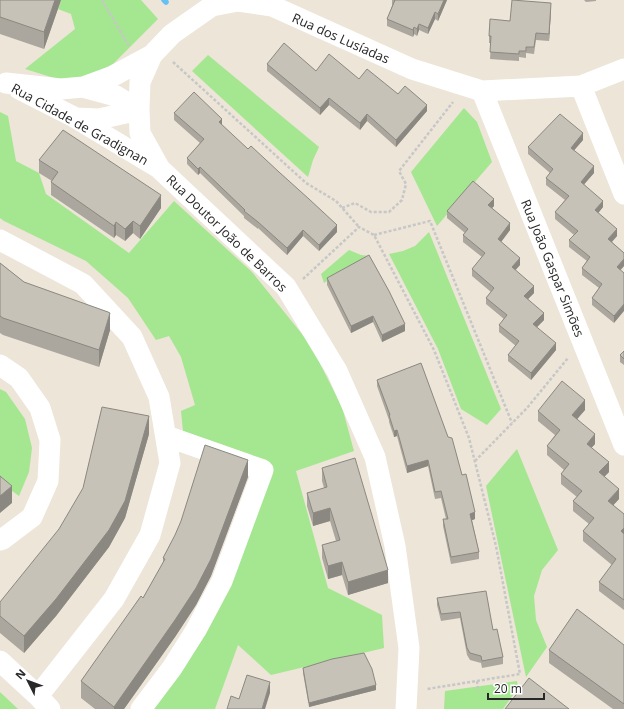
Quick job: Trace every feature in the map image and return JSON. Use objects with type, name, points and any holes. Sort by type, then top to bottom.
[{"type":"street","name":"Rua dos Lusíadas","points":[[3,81],[61,89],[84,87],[113,76],[150,55],[172,34],[212,6],[238,1],[272,6],[412,70],[474,88],[581,86],[624,69]]},
{"type":"street","name":"Rua Doutor João de Barros","points":[[150,55],[140,82],[140,134],[160,169],[286,287],[337,371],[376,457],[394,546],[409,648],[406,701]]},
{"type":"street","name":"Rua Cidade de Gradignan","points":[[3,81],[74,118],[160,169]]},
{"type":"street","points":[[581,86],[624,194]]},
{"type":"street","points":[[84,87],[116,96],[139,110]]},
{"type":"street","name":"Rua João Gaspar Simões","points":[[474,88],[624,445]]},
{"type":"street","points":[[74,118],[99,119],[139,110]]},
{"type":"street","points":[[0,240],[83,284],[132,337],[159,397],[170,463],[150,535],[114,600],[44,702],[0,661]]},
{"type":"street","points":[[0,365],[19,378],[40,408],[50,440],[48,481],[32,517],[0,540]]},
{"type":"street","points":[[141,709],[176,662],[196,630],[222,581],[263,470],[166,436]]},
{"type":"path","points":[[102,0],[150,55],[306,183],[336,201],[359,227],[374,235],[434,350],[469,438],[496,546],[520,674],[477,681],[406,701]]},
{"type":"path","points":[[342,208],[355,203],[371,212],[389,212],[402,200],[406,184],[399,171],[474,88]]},
{"type":"path","points":[[374,235],[430,221],[512,423]]},
{"type":"path","points":[[289,292],[359,227]]},
{"type":"path","points":[[475,461],[526,408],[566,362]]},
{"type":"path","points":[[477,681],[478,689]]},
{"type":"green space","points":[[61,0],[141,0],[158,19],[113,64],[74,84],[25,69],[75,29],[71,14],[58,9]]},
{"type":"green space","points":[[208,55],[319,147],[308,177],[192,71]]},
{"type":"green space","points":[[464,108],[477,122],[492,162],[437,226],[411,172]]},
{"type":"green space","points":[[0,112],[8,116],[16,161],[39,173],[46,194],[129,253],[174,201],[252,272],[310,344],[342,407],[354,451],[296,471],[328,588],[382,615],[384,648],[271,675],[238,645],[215,709],[146,709],[175,672],[267,468],[252,455],[183,431],[181,411],[195,405],[181,357],[169,336],[156,340],[128,298],[86,261],[0,218]]},
{"type":"green space","points":[[429,232],[501,409],[487,425],[461,409],[438,349],[389,254],[403,251],[415,246]]},
{"type":"green space","points":[[349,250],[361,255],[370,256],[324,283],[321,274]]},
{"type":"green space","points":[[0,389],[6,392],[25,419],[32,448],[29,472],[19,496],[0,482]]},
{"type":"green space","points":[[517,449],[558,550],[542,570],[534,596],[536,620],[547,647],[526,677],[486,486]]},
{"type":"green space","points":[[517,681],[518,688],[503,709],[444,709],[445,691]]},
{"type":"green space","points":[[0,692],[18,709],[0,709]]},
{"type":"building","points":[[0,0],[55,0],[44,32],[0,17]]},
{"type":"building","points":[[395,0],[444,0],[438,14],[435,12],[428,28],[419,24],[417,29],[414,27],[413,30],[387,19]]},
{"type":"building","points":[[512,0],[551,3],[549,34],[536,33],[534,47],[526,47],[526,51],[519,51],[519,54],[490,52],[490,19],[510,21]]},
{"type":"building","points":[[284,43],[316,71],[329,54],[359,79],[367,69],[398,94],[405,86],[427,105],[396,140],[367,114],[360,123],[329,98],[320,108],[267,64]]},
{"type":"building","points":[[194,92],[222,119],[219,122],[248,149],[251,146],[337,225],[319,245],[303,230],[287,248],[244,211],[245,210],[200,167],[198,169],[187,158],[204,139],[174,113]]},
{"type":"building","points":[[560,114],[583,133],[571,148],[594,166],[581,182],[603,201],[595,210],[617,229],[608,239],[624,253],[624,259],[617,267],[624,273],[624,304],[614,316],[592,298],[602,284],[582,268],[590,257],[569,240],[578,231],[555,212],[569,196],[546,178],[553,169],[528,147]]},
{"type":"building","points":[[63,130],[161,195],[140,226],[133,221],[125,229],[116,222],[114,226],[51,182],[58,172],[39,160]]},
{"type":"building","points":[[473,181],[494,199],[488,205],[510,223],[498,239],[520,258],[512,267],[534,286],[524,296],[544,313],[533,324],[556,343],[531,373],[508,355],[519,341],[499,325],[507,315],[486,298],[494,288],[472,269],[485,253],[463,235],[468,229],[447,211]]},
{"type":"building","points":[[369,255],[405,324],[382,335],[373,316],[351,326],[327,278]]},
{"type":"building","points":[[0,263],[24,282],[110,313],[99,350],[0,316]]},
{"type":"building","points":[[624,351],[624,359],[620,355]]},
{"type":"building","points":[[421,363],[448,437],[452,438],[462,475],[466,474],[475,512],[470,514],[479,552],[451,557],[443,519],[448,519],[441,491],[435,492],[428,460],[407,466],[397,430],[394,431],[390,415],[377,380]]},
{"type":"building","points":[[562,381],[585,400],[572,415],[595,434],[587,444],[609,462],[599,472],[619,489],[608,501],[624,514],[624,528],[621,531],[624,534],[624,600],[599,582],[616,559],[583,531],[594,518],[573,501],[582,491],[561,474],[569,464],[547,446],[560,430],[538,411]]},
{"type":"building","points":[[102,407],[149,416],[125,501],[109,530],[56,599],[24,636],[0,616],[0,602],[59,529],[83,488]]},
{"type":"building","points":[[205,445],[248,460],[211,559],[196,588],[114,707],[81,681],[141,596],[143,598],[165,559],[163,558],[181,521]]},
{"type":"building","points":[[355,458],[388,570],[348,582],[342,562],[328,566],[322,545],[340,540],[330,508],[313,513],[307,493],[327,487],[322,468]]},
{"type":"building","points":[[0,476],[12,486],[0,496]]},
{"type":"building","points":[[486,591],[493,630],[497,629],[503,657],[482,661],[481,656],[470,653],[467,648],[460,612],[441,614],[437,598]]},
{"type":"building","points":[[577,609],[624,645],[624,704],[549,650]]},
{"type":"building","points":[[364,653],[372,669],[376,685],[309,703],[303,668],[332,659]]},
{"type":"building","points":[[247,675],[270,682],[262,709],[227,709],[231,696],[239,699]]},
{"type":"building","points":[[529,678],[569,709],[505,709]]}]
